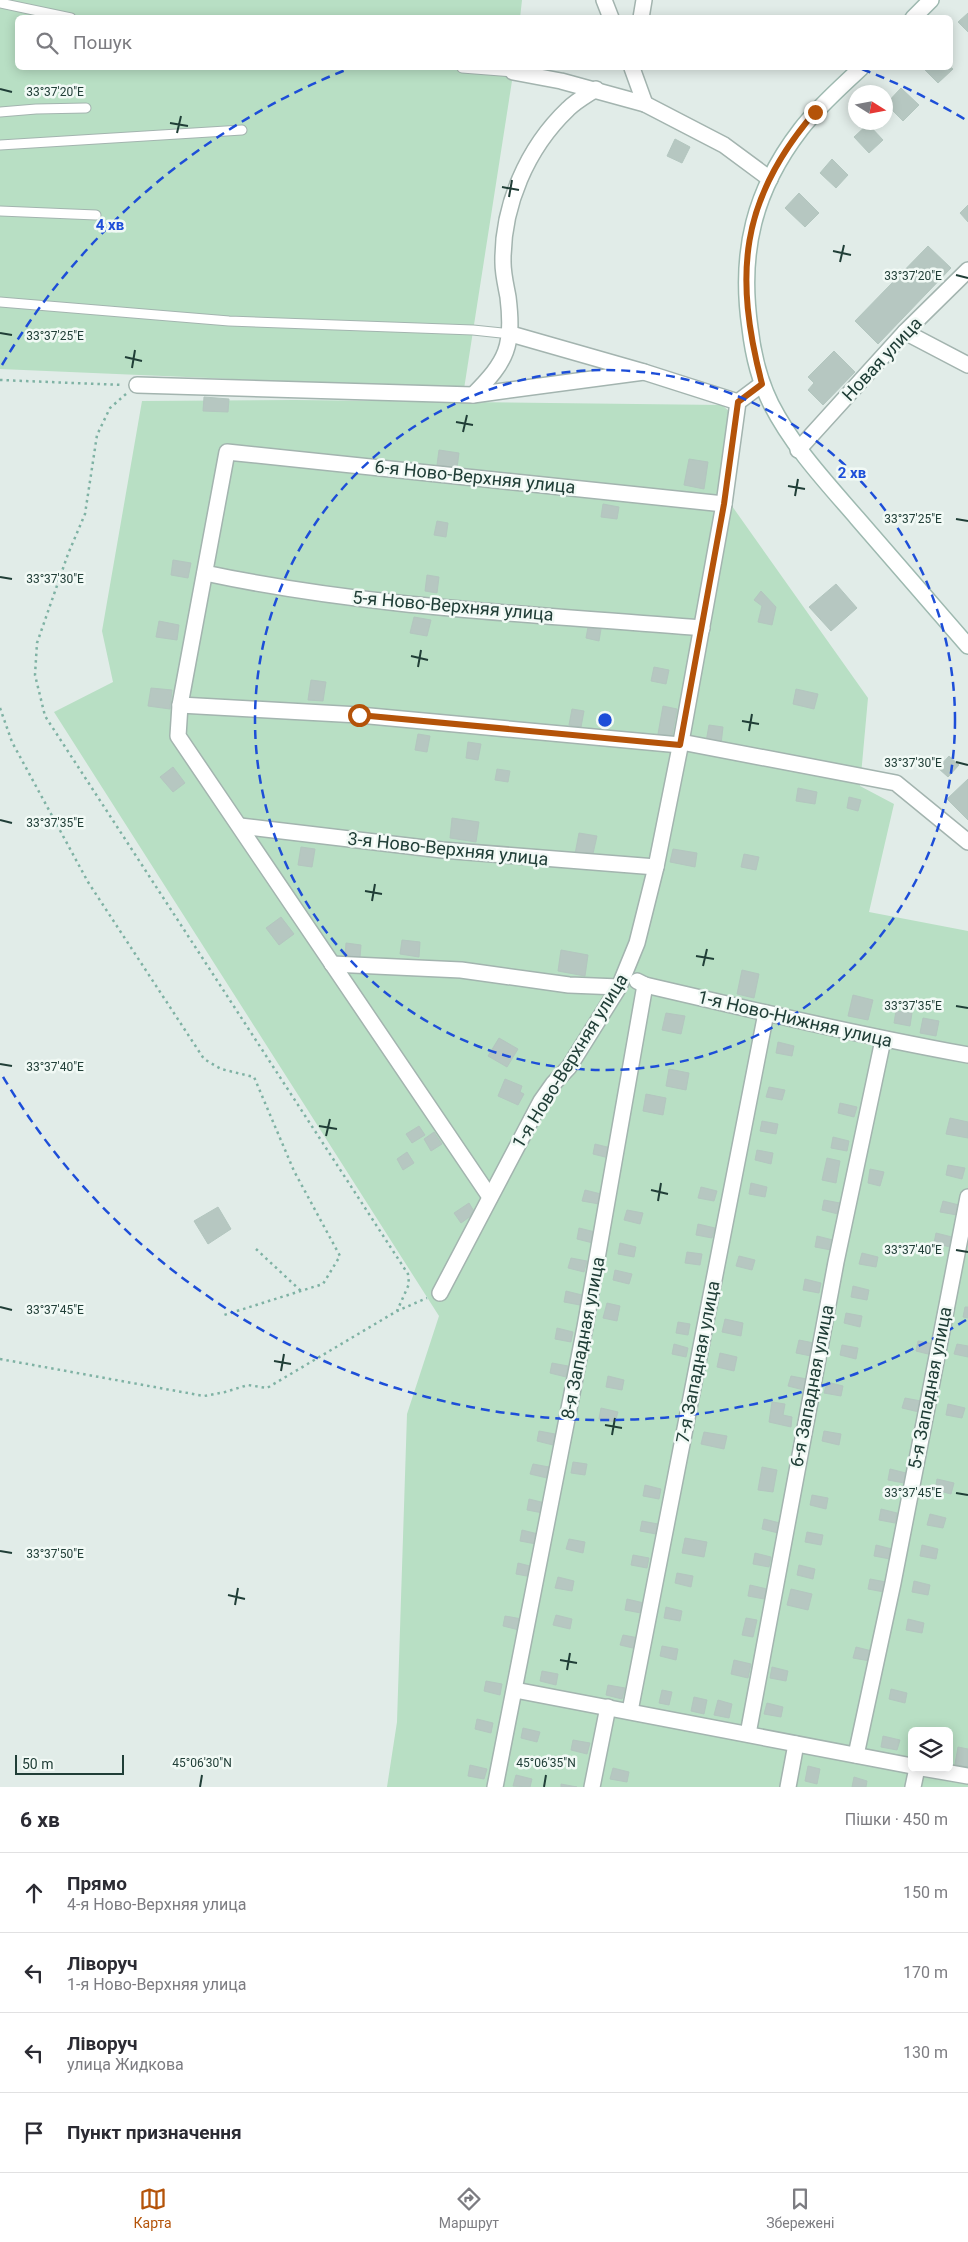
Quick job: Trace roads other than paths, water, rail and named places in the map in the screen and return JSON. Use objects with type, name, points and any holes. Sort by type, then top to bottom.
[{"type":"street","points":[[604,0],[610,15]]},
{"type":"street","points":[[642,15],[644,0]]},
{"type":"street","points":[[916,15],[931,0]]},
{"type":"street","points":[[634,70],[645,104]]},
{"type":"street","points":[[860,70],[801,128],[770,179],[757,211],[746,259],[746,302],[751,340],[762,384],[771,404],[798,450],[968,646]]},
{"type":"street","points":[[513,72],[596,89],[645,104],[724,145],[770,179]]},
{"type":"street","points":[[473,395],[496,372],[507,351],[511,334],[503,264],[506,221],[519,180],[538,145],[556,123],[569,109],[596,89]]},
{"type":"street","name":"Новая улица","points":[[798,450],[905,332],[968,270]]},
{"type":"street","points":[[905,332],[968,365]]},
{"type":"street","points":[[511,334],[644,372],[738,402],[762,384]]},
{"type":"street","points":[[137,385],[473,395],[644,372]]},
{"type":"street","name":"1-я Ново-Верхняя улица","points":[[440,1292],[541,1100],[569,1067],[622,981],[637,943],[656,867],[702,628],[724,504],[738,402]]},
{"type":"street","name":"6-я Ново-Верхняя улица","points":[[205,573],[227,452],[724,504]]},
{"type":"street","points":[[205,573],[177,722],[178,736],[490,1197]]},
{"type":"street","name":"5-я Ново-Верхняя улица","points":[[205,573],[261,585],[351,598],[702,628]]},
{"type":"street","points":[[180,705],[359,715],[680,743],[896,784],[968,842]]},
{"type":"street","name":"3-я Ново-Верхняя улица","points":[[240,826],[442,850],[656,867]]},
{"type":"street","points":[[332,964],[461,970],[569,985],[622,981]]},
{"type":"street","name":"1-я Ново-Нижняя улица","points":[[622,981],[883,1040],[968,1056]]},
{"type":"street","name":"8-я Западная улица","points":[[494,1787],[515,1690],[585,1327],[645,985]]},
{"type":"street","name":"7-я Западная улица","points":[[630,1711],[766,1014]]},
{"type":"street","name":"6-я Западная улица","points":[[748,1734],[836,1262],[883,1040]]},
{"type":"street","name":"5-я Западная улица","points":[[856,1755],[893,1583],[968,1197]]},
{"type":"street","points":[[515,1690],[908,1765]]},
{"type":"street","points":[[592,1787],[608,1708]]},
{"type":"street","points":[[788,1787],[796,1744]]},
{"type":"street","points":[[913,1787],[916,1772]]},
{"type":"street","points":[[945,1772],[968,1776]]},
{"type":"lane","points":[[0,3],[57,15]]},
{"type":"lane","points":[[488,70],[513,72]]},
{"type":"lane","points":[[0,112],[86,108]]},
{"type":"lane","points":[[0,145],[242,130]]},
{"type":"lane","points":[[0,210],[96,215]]},
{"type":"lane","points":[[0,302],[229,320],[473,330],[511,334]]}]
